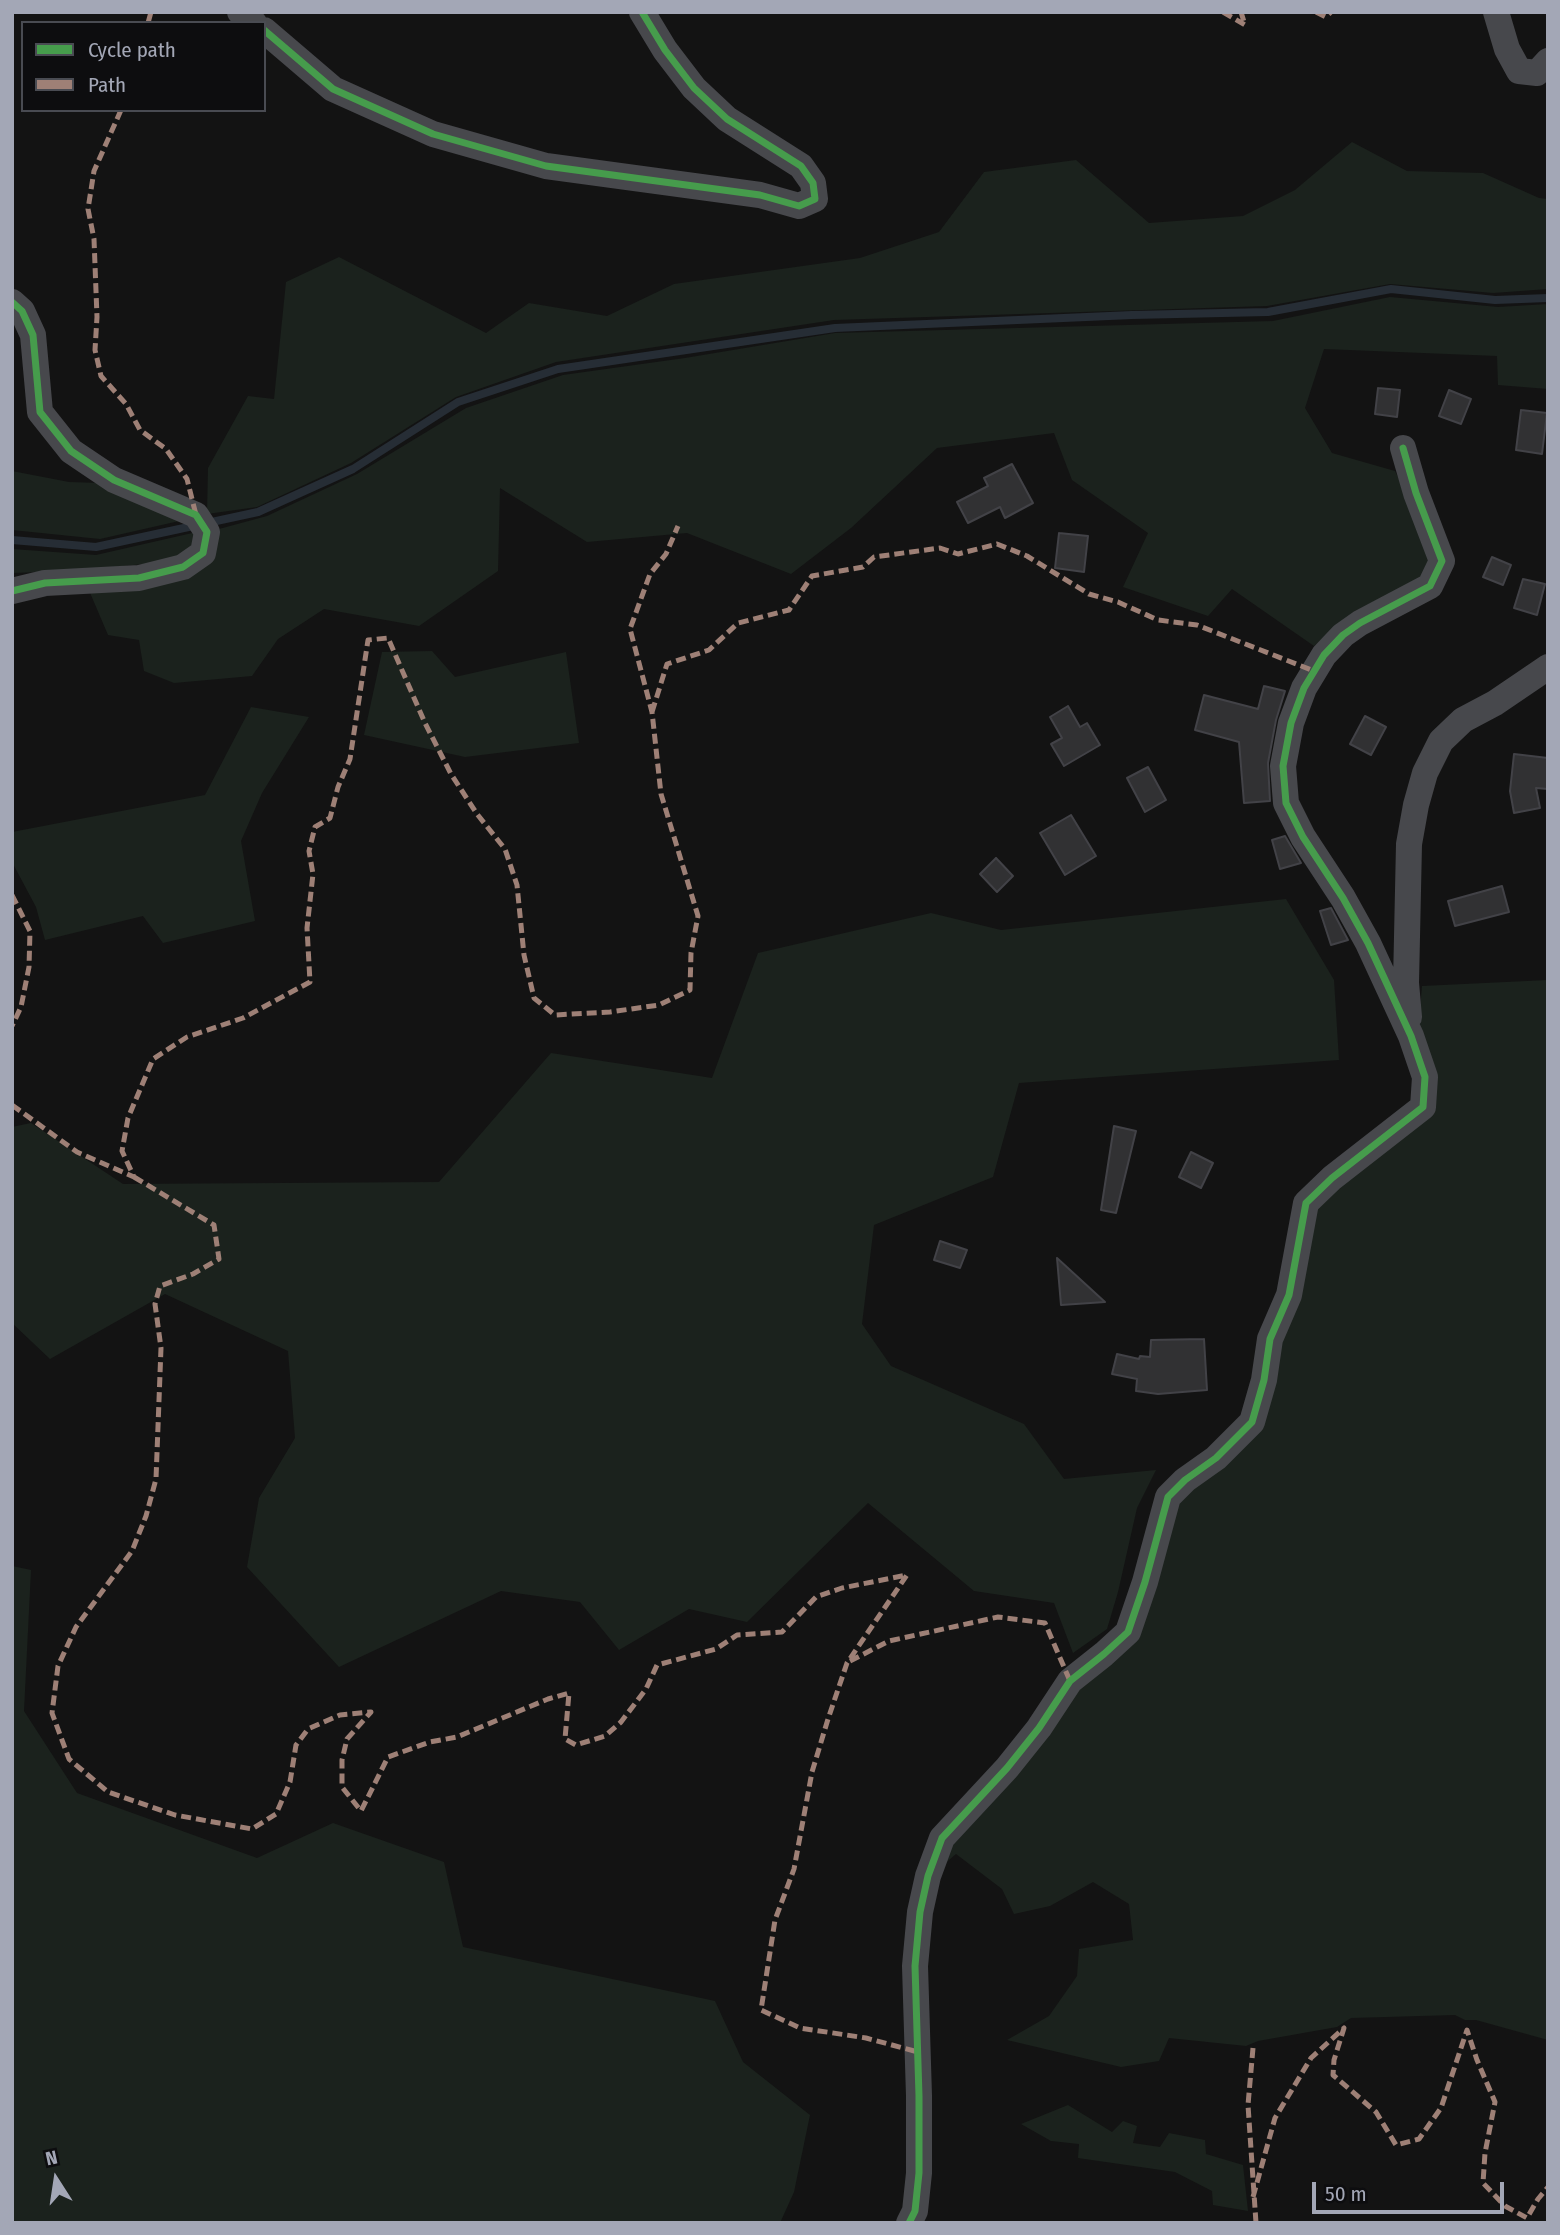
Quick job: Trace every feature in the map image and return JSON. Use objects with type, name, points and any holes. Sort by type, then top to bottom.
[{"type":"street","points":[[266,32],[333,89],[433,134],[547,166],[760,195],[799,206],[815,199],[813,183],[801,166],[727,119],[694,88],[665,50],[642,12]]},
{"type":"street","points":[[1496,12],[1507,49],[1519,71],[1537,73],[1548,61]]},
{"type":"street","points":[[12,302],[22,311],[33,335],[40,412],[71,451],[114,480],[196,515],[207,531],[203,553],[183,567],[139,578],[45,583],[12,591]]},
{"type":"street","points":[[909,2223],[915,2211],[919,2173],[915,1966],[918,1926],[928,1876],[942,1838],[1015,1758],[1070,1681],[1128,1632],[1168,1497],[1185,1480],[1216,1458],[1252,1422],[1264,1380],[1270,1339],[1289,1295],[1306,1203],[1332,1178],[1423,1107],[1425,1077],[1410,1036],[1368,943],[1343,898],[1303,837],[1286,803],[1283,766],[1291,723],[1304,688],[1324,654],[1360,623],[1430,586],[1442,562],[1416,494],[1403,448]]},
{"type":"street","points":[[1410,1036],[1406,983],[1409,844],[1425,773],[1441,741],[1463,720],[1495,703],[1548,667]]},
{"type":"shaded area","points":[[1352,142],[1407,171],[1483,173],[1539,198],[1548,199],[1548,289],[1493,293],[1390,284],[1267,306],[834,320],[556,362],[456,397],[351,463],[257,507],[207,514],[208,468],[248,396],[274,399],[286,282],[339,257],[486,333],[529,303],[607,316],[674,284],[860,258],[939,232],[984,172],[1076,160],[1149,223],[1243,216],[1295,190]]},
{"type":"shaded area","points":[[1390,297],[1498,307],[1548,304],[1548,389],[1498,385],[1497,356],[1324,349],[1305,408],[1332,453],[1395,471],[1411,503],[1431,562],[1418,580],[1355,611],[1314,646],[1232,589],[1208,616],[1123,587],[1148,533],[1072,480],[1054,433],[937,448],[851,528],[791,574],[687,533],[587,542],[500,488],[498,571],[419,626],[324,609],[278,639],[252,676],[174,683],[144,671],[139,640],[108,635],[88,588],[210,557],[219,529],[267,516],[357,474],[466,408],[563,375],[835,333],[1273,321]]},
{"type":"shaded area","points":[[12,471],[69,482],[100,483],[188,519],[100,539],[12,530]]},
{"type":"shaded area","points":[[201,531],[197,550],[176,561],[70,571],[12,573],[12,549],[96,555]]},
{"type":"shaded area","points":[[432,651],[455,677],[566,652],[579,743],[465,757],[364,735],[382,652]]},
{"type":"shaded area","points":[[251,707],[309,717],[262,793],[241,841],[255,921],[163,943],[143,916],[45,940],[36,907],[12,862],[12,832],[205,795]]},
{"type":"shaded area","points":[[1286,899],[1334,980],[1339,1060],[1019,1083],[993,1177],[874,1225],[862,1324],[891,1366],[1024,1424],[1064,1479],[1156,1470],[1137,1508],[1107,1629],[1073,1653],[1054,1603],[974,1591],[868,1503],[747,1622],[689,1609],[619,1650],[580,1602],[501,1591],[339,1667],[247,1567],[259,1498],[295,1438],[288,1351],[165,1294],[50,1359],[12,1323],[12,1127],[31,1123],[123,1184],[439,1182],[551,1053],[712,1078],[758,953],[931,913],[1001,930]]},
{"type":"shaded area","points":[[1548,980],[1548,2040],[1476,2020],[1465,2020],[1455,2015],[1351,2018],[1337,2027],[1258,2041],[1246,2046],[1169,2038],[1159,2061],[1121,2067],[1007,2040],[1049,2016],[1077,1976],[1079,1949],[1133,1940],[1129,1904],[1093,1882],[1050,1906],[1014,1914],[1002,1889],[956,1854],[935,1872],[953,1835],[1076,1684],[1108,1661],[1176,1500],[1258,1421],[1313,1205],[1410,1131],[1422,986]]},
{"type":"shaded area","points":[[12,1566],[31,1570],[24,1711],[77,1793],[257,1858],[333,1823],[444,1862],[463,1947],[715,2001],[743,2062],[810,2115],[794,2192],[780,2223],[12,2223]]},
{"type":"shaded area","points":[[1068,2105],[1112,2132],[1123,2121],[1137,2126],[1133,2143],[1160,2147],[1169,2133],[1205,2140],[1206,2154],[1243,2165],[1248,2211],[1213,2205],[1212,2191],[1175,2172],[1078,2158],[1079,2144],[1051,2141],[1021,2124]]},
{"type":"building","points":[[1378,388],[1400,390],[1397,417],[1375,414]]},
{"type":"building","points":[[1449,390],[1471,399],[1461,424],[1439,416]]},
{"type":"building","points":[[1521,410],[1547,413],[1542,454],[1516,450]]},
{"type":"building","points":[[1012,464],[1033,503],[1005,518],[1000,507],[968,523],[957,502],[988,486],[984,478]]},
{"type":"building","points":[[1059,533],[1088,536],[1084,572],[1055,568]]},
{"type":"building","points":[[1492,557],[1511,565],[1503,585],[1483,577]]},
{"type":"building","points":[[1523,579],[1545,584],[1537,615],[1514,608]]},
{"type":"building","points":[[1264,686],[1285,691],[1268,763],[1270,801],[1244,803],[1239,742],[1195,730],[1204,695],[1258,709]]},
{"type":"building","points":[[1068,706],[1080,727],[1087,723],[1100,745],[1064,766],[1051,744],[1062,738],[1050,717]]},
{"type":"building","points":[[1365,716],[1386,727],[1371,755],[1350,744]]},
{"type":"building","points":[[1514,754],[1548,758],[1548,789],[1536,788],[1540,808],[1514,813],[1510,791]]},
{"type":"building","points":[[1148,767],[1166,800],[1145,812],[1127,778]]},
{"type":"building","points":[[1071,815],[1096,856],[1065,875],[1040,833]]},
{"type":"building","points":[[1285,836],[1301,863],[1280,869],[1272,840]]},
{"type":"building","points":[[996,858],[1013,876],[997,892],[980,874]]},
{"type":"building","points":[[1502,886],[1509,912],[1455,926],[1448,901]]},
{"type":"building","points":[[1331,908],[1348,940],[1331,945],[1320,911]]},
{"type":"building","points":[[1114,1126],[1136,1131],[1116,1213],[1101,1210]]},
{"type":"building","points":[[1191,1152],[1213,1163],[1201,1188],[1179,1177]]},
{"type":"building","points":[[940,1241],[967,1250],[960,1268],[934,1260]]},
{"type":"building","points":[[1057,1258],[1105,1302],[1061,1305]]},
{"type":"building","points":[[1204,1339],[1207,1390],[1158,1394],[1136,1391],[1137,1379],[1112,1374],[1117,1354],[1139,1359],[1140,1356],[1150,1357],[1151,1340]]},
{"type":"waterway","points":[[12,540],[96,547],[258,512],[353,469],[458,402],[558,369],[835,328],[1268,312],[1391,289],[1495,300],[1548,298]]},
{"type":"marked path","points":[[149,21],[151,12]]},
{"type":"marked path","points":[[1223,12],[1245,25],[1241,12]]},
{"type":"marked path","points":[[1316,12],[1326,17],[1331,12]]},
{"type":"marked path","points":[[120,112],[94,171],[88,209],[94,239],[97,317],[95,350],[101,376],[126,404],[140,430],[166,449],[187,479],[196,515]]},
{"type":"marked path","points":[[12,1105],[77,1152],[134,1177],[122,1151],[128,1118],[153,1059],[187,1037],[243,1018],[310,982],[307,928],[313,874],[309,851],[315,827],[330,818],[338,787],[350,759],[368,640],[388,638],[425,723],[451,774],[477,814],[505,849],[517,885],[524,955],[534,998],[555,1015],[610,1012],[659,1005],[690,990],[691,953],[698,916],[661,794],[652,712],[630,629],[650,574],[666,554],[678,526]]},
{"type":"marked path","points":[[652,712],[667,664],[709,650],[738,623],[789,610],[812,576],[863,567],[874,557],[940,548],[958,554],[997,544],[1027,556],[1089,594],[1118,602],[1158,620],[1197,625],[1314,671]]},
{"type":"marked path","points":[[12,895],[30,931],[29,967],[21,1007],[12,1026]]},
{"type":"marked path","points":[[134,1177],[214,1225],[219,1259],[193,1274],[160,1286],[155,1304],[161,1348],[156,1479],[146,1516],[132,1551],[76,1627],[58,1666],[52,1713],[69,1759],[108,1792],[175,1815],[252,1829],[276,1814],[290,1782],[296,1745],[308,1729],[340,1715],[371,1712],[347,1739],[342,1760],[342,1787],[361,1811],[388,1757],[430,1742],[457,1737],[569,1693],[565,1739],[576,1745],[605,1736],[621,1722],[646,1689],[657,1665],[716,1649],[737,1635],[782,1632],[816,1597],[842,1588],[907,1575],[847,1663],[828,1719],[812,1772],[794,1869],[775,1920],[761,2010],[800,2028],[866,2038],[918,2052]]},
{"type":"marked path","points":[[850,1661],[889,1641],[998,1617],[1045,1623],[1070,1681]]},
{"type":"marked path","points":[[1253,2197],[1275,2118],[1311,2058],[1344,2028],[1334,2060],[1333,2075],[1376,2112],[1396,2145],[1419,2139],[1441,2108],[1467,2030],[1495,2102],[1485,2153],[1483,2183],[1505,2206],[1527,2218],[1548,2187]]},
{"type":"marked path","points":[[1253,2048],[1248,2105],[1256,2223]]},
{"type":"cycle path","points":[[266,32],[333,89],[433,134],[546,166],[760,195],[799,206],[815,199],[813,183],[801,166],[727,119],[694,88],[665,50],[642,12]]},
{"type":"cycle path","points":[[12,302],[22,311],[33,335],[40,412],[71,451],[114,480],[196,515],[207,532],[203,553],[183,567],[139,578],[45,583],[12,591]]},
{"type":"cycle path","points":[[909,2223],[915,2211],[919,2173],[915,1966],[920,1912],[928,1876],[942,1838],[1007,1768],[1039,1728],[1070,1681],[1128,1632],[1168,1497],[1185,1480],[1216,1458],[1252,1422],[1264,1380],[1270,1339],[1289,1295],[1306,1203],[1332,1178],[1423,1107],[1425,1077],[1411,1036],[1368,943],[1343,898],[1303,837],[1286,803],[1283,766],[1291,723],[1304,688],[1324,655],[1343,635],[1360,623],[1430,586],[1442,561],[1416,493],[1403,448]]}]
